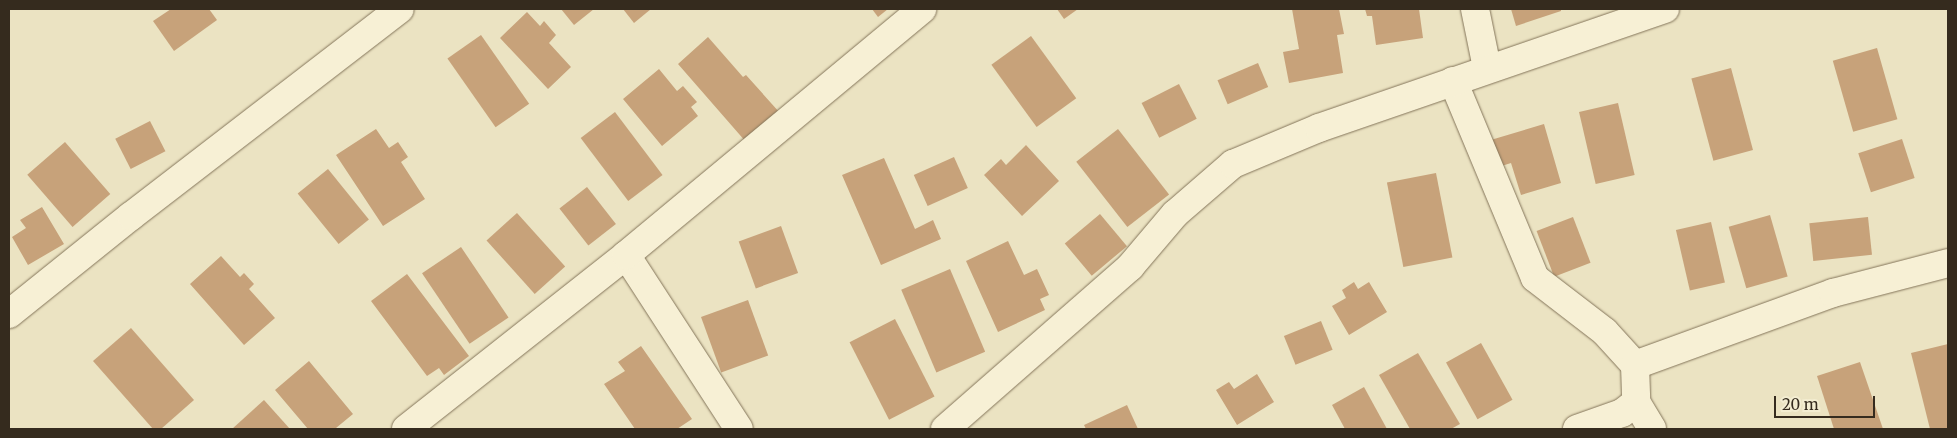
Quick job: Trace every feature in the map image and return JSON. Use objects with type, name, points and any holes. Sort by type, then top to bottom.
[{"type":"street","points":[[9,314],[130,216],[400,9]]},
{"type":"street","points":[[406,429],[626,255],[922,9]]},
{"type":"street","points":[[1475,9],[1487,68]]},
{"type":"street","points":[[945,429],[1130,266],[1175,214],[1233,164],[1319,128],[1487,68],[1665,9]]},
{"type":"street","points":[[1453,81],[1535,278],[1605,332],[1635,365],[1636,402],[1652,429]]},
{"type":"street","points":[[626,255],[739,429]]},
{"type":"street","points":[[1635,365],[1833,293],[1948,264]]},
{"type":"street","points":[[1576,429],[1622,412],[1636,402]]},
{"type":"building","points":[[171,9],[209,9],[217,20],[174,51],[153,21]]},
{"type":"building","points":[[561,9],[594,9],[574,25]]},
{"type":"building","points":[[623,9],[651,9],[634,23]]},
{"type":"building","points":[[872,9],[888,9],[878,17]]},
{"type":"building","points":[[1057,9],[1078,9],[1064,19]]},
{"type":"building","points":[[1292,9],[1339,9],[1344,34],[1337,35],[1343,73],[1289,83],[1283,52],[1299,49]]},
{"type":"building","points":[[1365,9],[1419,9],[1423,38],[1376,45],[1372,16],[1367,16]]},
{"type":"building","points":[[1511,9],[1561,9],[1561,11],[1516,26]]},
{"type":"building","points":[[527,12],[540,26],[544,21],[556,35],[549,43],[571,67],[548,89],[500,38]]},
{"type":"building","points":[[481,35],[529,104],[496,127],[447,59]]},
{"type":"building","points":[[1031,36],[1076,98],[1037,127],[991,65]]},
{"type":"building","points":[[708,37],[743,77],[746,75],[780,113],[746,142],[678,64]]},
{"type":"building","points":[[1877,48],[1897,119],[1853,132],[1833,61]]},
{"type":"building","points":[[1258,63],[1268,87],[1228,104],[1217,80]]},
{"type":"building","points":[[1731,68],[1753,150],[1713,161],[1691,79]]},
{"type":"building","points":[[659,69],[677,91],[683,86],[697,102],[691,107],[698,116],[662,146],[623,99]]},
{"type":"building","points":[[1179,84],[1197,119],[1159,138],[1142,103]]},
{"type":"building","points":[[1618,103],[1635,175],[1596,184],[1579,112]]},
{"type":"building","points":[[615,112],[663,175],[628,201],[581,138]]},
{"type":"building","points":[[150,121],[165,151],[131,169],[115,139]]},
{"type":"building","points":[[1544,124],[1561,183],[1521,195],[1511,163],[1492,169],[1484,142]]},
{"type":"building","points":[[376,129],[389,148],[398,142],[408,157],[401,162],[425,199],[383,226],[336,155]]},
{"type":"building","points":[[1118,129],[1169,194],[1127,227],[1076,162]]},
{"type":"building","points":[[1902,139],[1915,178],[1871,192],[1858,153]]},
{"type":"building","points":[[65,142],[110,194],[73,227],[27,175]]},
{"type":"building","points":[[1026,145],[1059,181],[1022,216],[984,175],[1001,159],[1006,165]]},
{"type":"building","points":[[954,157],[968,188],[928,206],[914,175]]},
{"type":"building","points":[[884,158],[915,229],[933,220],[941,239],[881,265],[842,175]]},
{"type":"building","points":[[328,169],[369,220],[339,244],[298,194]]},
{"type":"building","points":[[1436,173],[1452,257],[1403,267],[1387,183]]},
{"type":"building","points":[[587,187],[616,224],[588,246],[559,209]]},
{"type":"building","points":[[42,207],[64,244],[28,265],[12,237],[26,228],[20,220]]},
{"type":"building","points":[[517,213],[565,267],[535,294],[487,240]]},
{"type":"building","points":[[1100,214],[1127,246],[1092,276],[1065,244]]},
{"type":"building","points":[[1770,215],[1788,277],[1746,288],[1729,227]]},
{"type":"building","points":[[1573,217],[1591,263],[1554,277],[1537,231]]},
{"type":"building","points":[[1868,217],[1872,255],[1813,261],[1809,223]]},
{"type":"building","points":[[1711,222],[1725,282],[1690,291],[1676,230]]},
{"type":"building","points":[[781,226],[798,273],[756,288],[739,241]]},
{"type":"building","points":[[1008,241],[1024,275],[1037,269],[1049,295],[1040,299],[1045,310],[998,332],[966,261]]},
{"type":"building","points":[[461,247],[509,317],[470,344],[422,273]]},
{"type":"building","points":[[221,256],[240,277],[244,273],[254,284],[249,289],[275,318],[244,345],[190,284]]},
{"type":"building","points":[[950,269],[985,352],[936,373],[901,290]]},
{"type":"building","points":[[407,274],[469,356],[444,375],[439,368],[427,376],[371,301]]},
{"type":"building","points":[[1354,282],[1358,289],[1369,282],[1387,312],[1349,335],[1332,306],[1346,298],[1342,290]]},
{"type":"building","points":[[748,300],[768,355],[721,373],[701,317]]},
{"type":"building","points":[[895,319],[934,397],[889,420],[850,342]]},
{"type":"building","points":[[1321,321],[1333,350],[1296,365],[1284,336]]},
{"type":"building","points":[[131,328],[194,400],[161,429],[153,429],[93,361]]},
{"type":"building","points":[[1481,343],[1513,400],[1478,419],[1446,362]]},
{"type":"building","points":[[1948,344],[1948,429],[1930,429],[1911,353]]},
{"type":"building","points":[[641,346],[692,419],[677,429],[635,429],[604,384],[625,371],[618,362]]},
{"type":"building","points":[[1418,353],[1460,424],[1451,429],[1410,429],[1379,375]]},
{"type":"building","points":[[309,361],[353,414],[337,429],[308,429],[275,390]]},
{"type":"building","points":[[1860,362],[1883,429],[1834,429],[1817,376]]},
{"type":"building","points":[[1257,374],[1274,402],[1237,425],[1216,390],[1229,382],[1234,389]]},
{"type":"building","points":[[1364,387],[1387,429],[1345,429],[1332,405]]},
{"type":"building","points":[[264,400],[290,429],[232,429]]},
{"type":"building","points":[[1127,405],[1138,429],[1086,429],[1084,425]]}]
